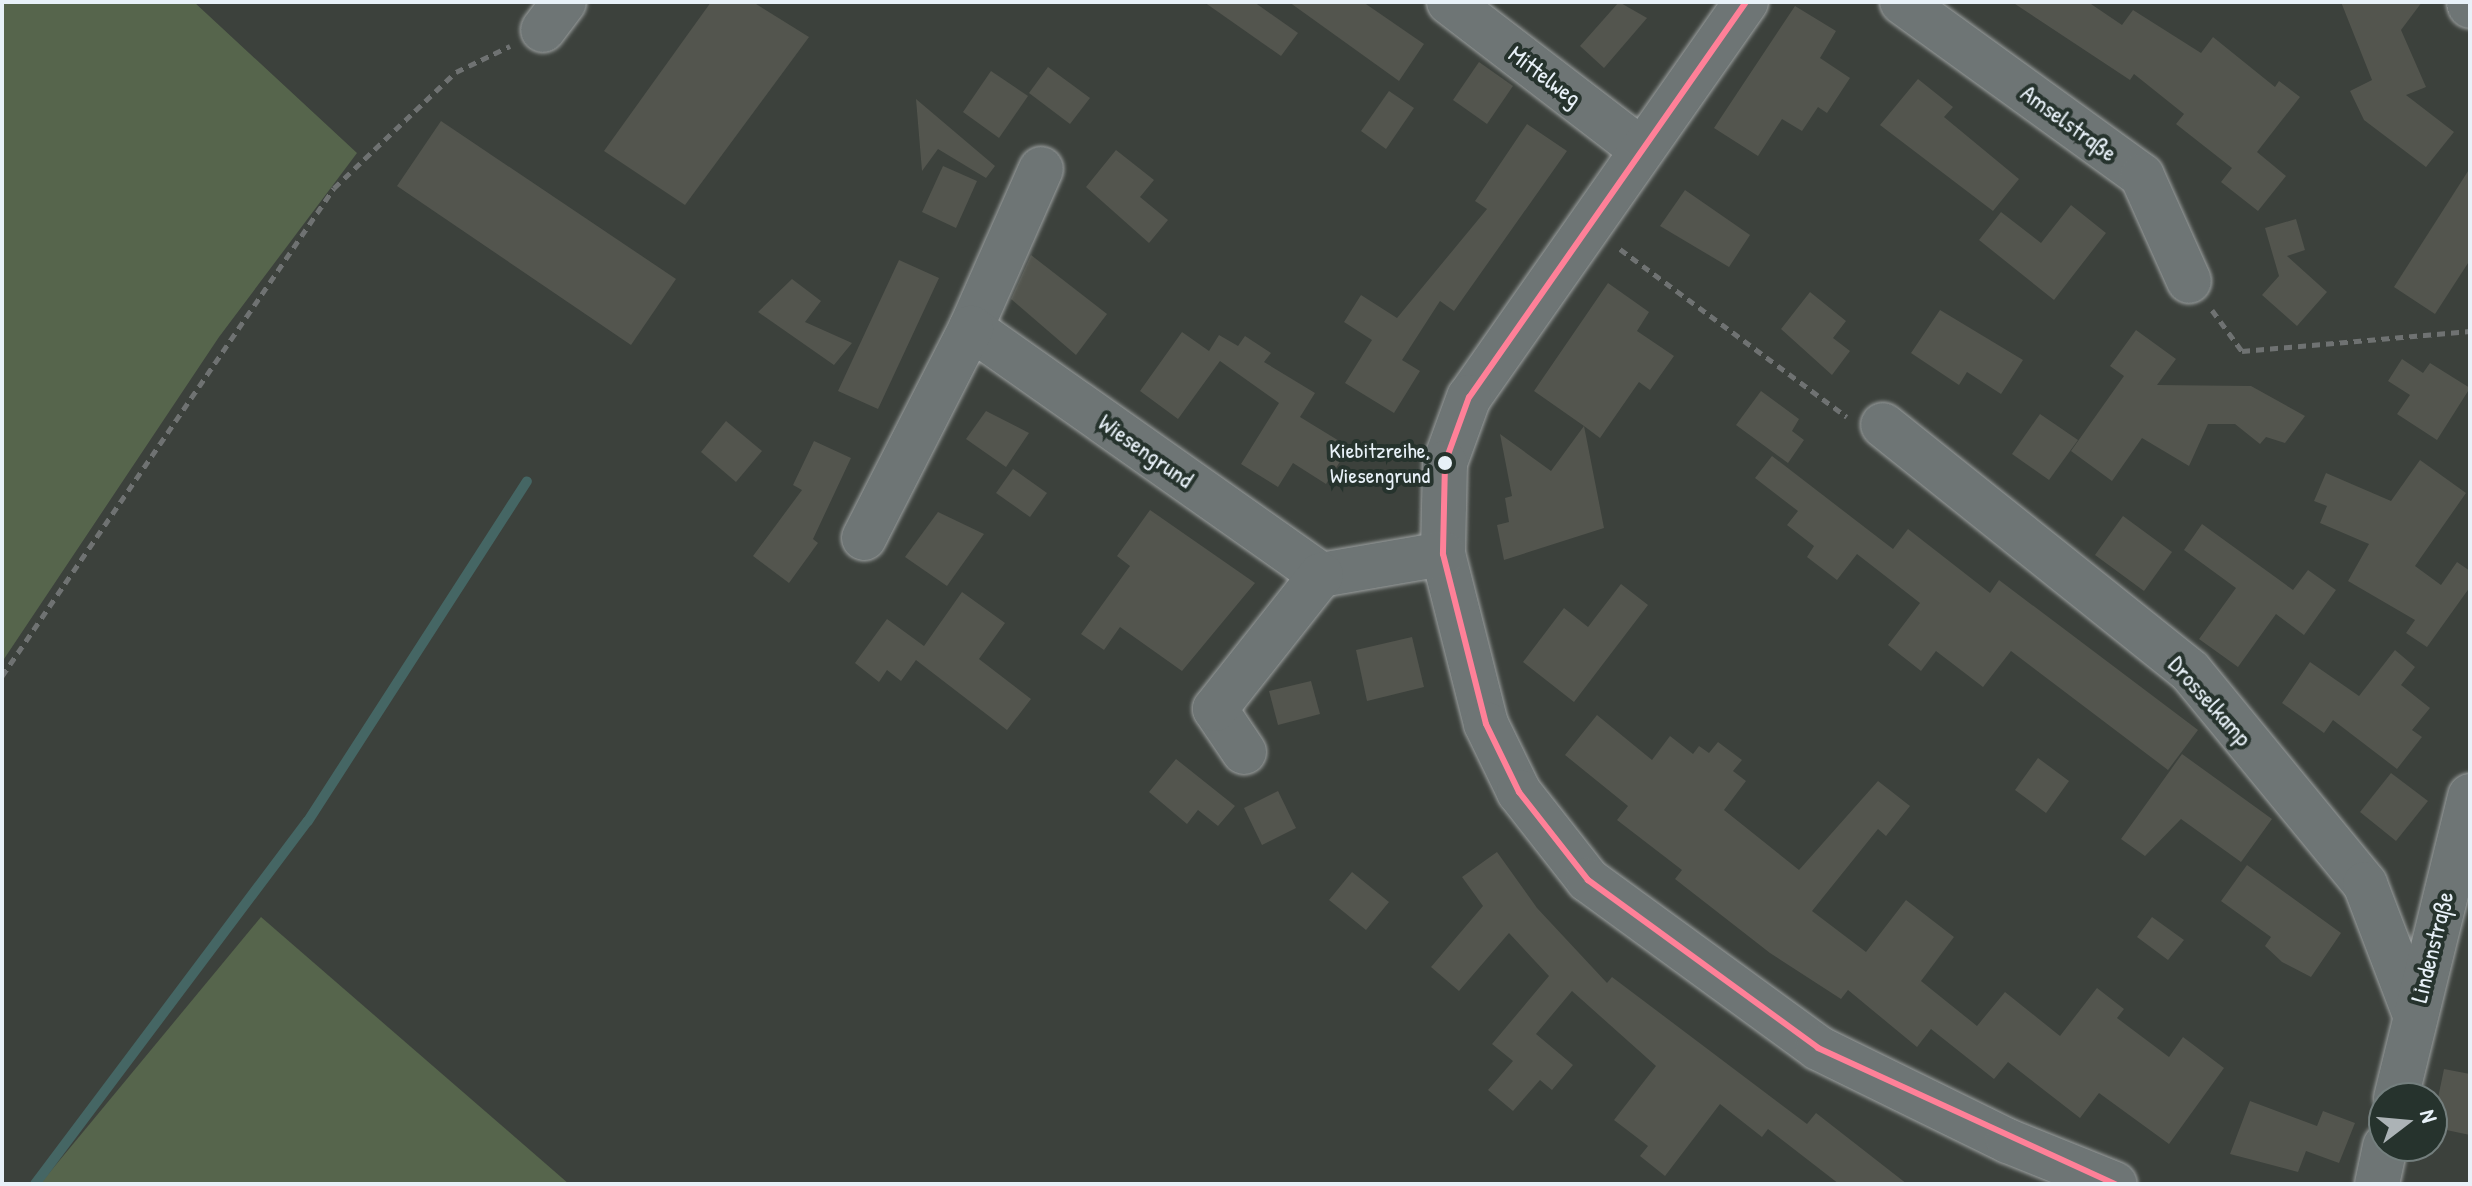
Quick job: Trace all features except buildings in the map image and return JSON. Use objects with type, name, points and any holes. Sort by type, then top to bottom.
[{"type":"street","name":"Mittelweg","points":[[1449,2],[1642,150]]},
{"type":"street","points":[[1746,2],[1469,397],[1445,463],[1443,554],[1486,724],[1519,792],[1588,880],[1818,1048],[2008,1141],[2115,1184]]},
{"type":"street","name":"Amselstraße","points":[[1902,2],[2142,176],[2189,281]]},
{"type":"street","points":[[864,538],[971,328],[1041,169]]},
{"type":"street","name":"Wiesengrund","points":[[971,328],[1321,575]]},
{"type":"street","name":"Drosselkamp","points":[[1883,425],[2190,671],[2365,884],[2415,1015]]},
{"type":"street","points":[[1244,752],[1215,709],[1321,575],[1443,554]]},
{"type":"street","name":"Lindenstraße","points":[[2400,1082],[2470,796]]},
{"type":"street","points":[[2377,1184],[2382,1162]]},
{"type":"path","points":[[2,676],[334,188],[456,72],[554,16]]},
{"type":"path","points":[[1587,225],[1852,420],[1883,425]]},
{"type":"path","points":[[2189,281],[2242,351],[2470,331]]},
{"type":"green space","points":[[2,2],[194,2],[357,153],[219,337],[2,662]]},
{"type":"green space","points":[[261,917],[569,1184],[40,1184]]},
{"type":"waterway","points":[[35,1184],[308,821],[527,481]]},
{"type":"transit line","points":[[1746,2],[1469,397],[1445,463],[1443,554],[1486,724],[1519,792],[1588,880],[1818,1048],[2115,1184]]},
{"type":"place","name":"Kiebitzreihe, Wiesengrund","points":[[1445,463]]}]
